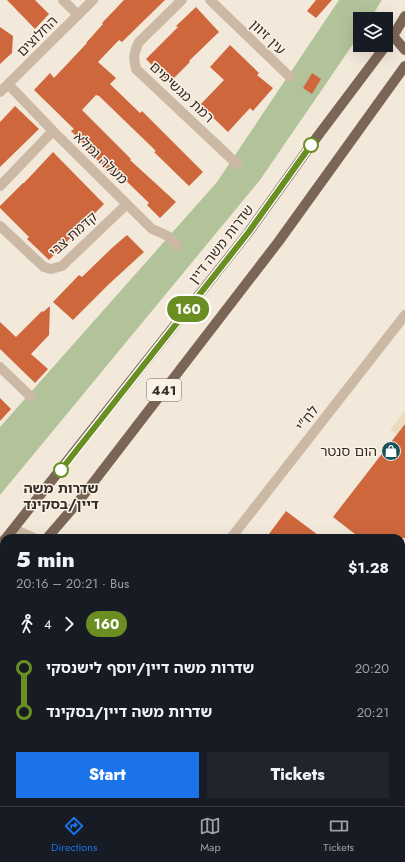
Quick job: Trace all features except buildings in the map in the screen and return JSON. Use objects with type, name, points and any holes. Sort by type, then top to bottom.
[{"type":"main road","name":"שדרות משה דיין","points":[[393,36],[405,16]]},
{"type":"main road","points":[[393,36],[405,38]]},
{"type":"main road","points":[[393,36],[405,50]]},
{"type":"main road","name":"שדרות משה דיין","points":[[10,534],[248,233],[311,145],[381,52]]},
{"type":"main road","name":"441","points":[[50,534],[79,500],[279,241],[405,66]]},
{"type":"street","points":[[63,0],[78,15]]},
{"type":"street","name":"החלוצים","points":[[0,92],[93,0]]},
{"type":"street","name":"רמת מגשימים","points":[[182,0],[139,42],[135,50],[134,60],[136,69],[237,164]]},
{"type":"street","name":"עין זיוון","points":[[210,0],[290,77]]},
{"type":"street","name":"מעלה גמלא","points":[[8,84],[152,229],[176,243]]},
{"type":"street","points":[[0,186],[53,131]]},
{"type":"street","name":"קדמת צבי","points":[[0,226],[44,267],[51,270],[62,266],[127,204]]},
{"type":"street","name":"לח\"י","points":[[234,534],[405,315]]},
{"type":"street","points":[[0,367],[30,396]]},
{"type":"street","points":[[14,529],[18,534]]},
{"type":"street","points":[[14,529],[25,534]]},
{"type":"green space","points":[[339,0],[382,0],[374,12],[353,12],[353,44],[260,180],[0,495],[0,427],[217,182]]},
{"type":"shaded area","points":[[405,410],[405,424],[397,434],[390,430]]},
{"type":"bus line","name":"160","points":[[61,470],[248,233],[311,145]]},
{"type":"place","name":"הום סנטר","points":[[391,451]]},
{"type":"place","name":"שדרות משה דיין/בסקינד","points":[[61,470]]}]
